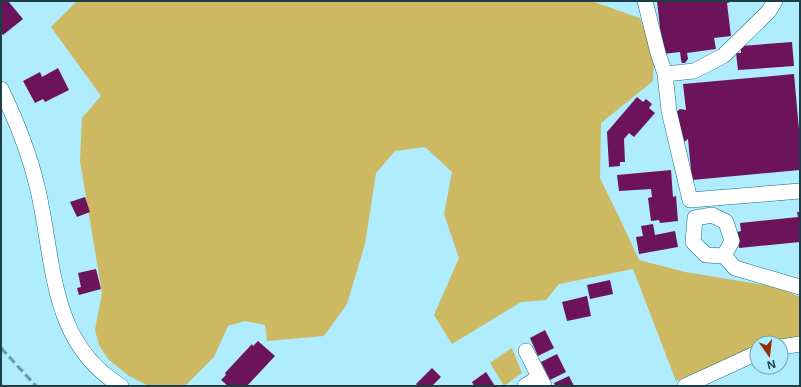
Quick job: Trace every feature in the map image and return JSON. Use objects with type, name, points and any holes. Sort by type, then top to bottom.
[{"type":"street","points":[[645,1],[658,53],[665,74],[669,111],[695,218],[693,242],[706,255],[724,256],[735,268],[800,287]]},
{"type":"street","points":[[665,74],[694,71],[723,56],[769,11],[775,1]]},
{"type":"street","points":[[1,89],[19,128],[32,167],[42,206],[57,287],[68,327],[88,358],[106,376],[121,386]]},
{"type":"street","points":[[690,200],[800,191]]},
{"type":"street","points":[[695,218],[712,215],[726,222],[732,241],[724,256]]},
{"type":"street","points":[[789,346],[800,344]]},
{"type":"street","points":[[525,386],[541,382],[526,351]]},
{"type":"street","points":[[685,386],[749,357]]},
{"type":"shaded area","points":[[77,1],[591,1],[640,18],[654,55],[653,81],[601,123],[600,178],[639,260],[685,272],[776,287],[800,297],[800,338],[789,340],[789,335],[749,335],[749,350],[676,381],[633,269],[559,284],[546,300],[521,302],[452,344],[434,315],[459,258],[444,214],[452,172],[425,147],[395,151],[376,173],[365,244],[347,304],[324,336],[267,341],[265,325],[245,321],[228,326],[214,357],[185,386],[149,386],[129,376],[108,359],[99,345],[95,330],[102,293],[80,161],[82,118],[101,96],[51,27]]},
{"type":"shaded area","points":[[512,348],[522,373],[504,386],[490,363]]},
{"type":"building","points":[[1,1],[8,1],[23,19],[3,35],[1,32]]},
{"type":"building","points":[[657,1],[734,1],[727,3],[731,36],[714,38],[716,49],[687,53],[688,59],[685,63],[682,63],[680,52],[663,54]]},
{"type":"building","points":[[792,42],[794,66],[738,70],[736,53],[741,53],[741,46]]},
{"type":"building","points":[[58,68],[69,90],[45,102],[43,99],[35,103],[23,81],[40,72],[42,77]]},
{"type":"building","points":[[794,74],[800,141],[800,170],[692,180],[688,139],[684,142],[676,112],[680,109],[686,110],[683,84]]},
{"type":"building","points":[[637,97],[643,102],[646,99],[652,104],[649,108],[655,113],[634,137],[629,133],[624,139],[625,162],[620,162],[620,166],[609,167],[607,132]]},
{"type":"building","points":[[671,170],[673,197],[676,196],[678,221],[660,223],[659,220],[651,221],[648,198],[652,197],[651,189],[619,191],[617,175]]},
{"type":"building","points":[[85,197],[90,212],[77,217],[70,202]]},
{"type":"building","points":[[797,212],[800,212],[800,242],[739,248],[737,232],[741,231],[740,223],[798,217]]},
{"type":"building","points":[[653,224],[655,235],[675,231],[678,247],[639,254],[636,237],[643,236],[641,226]]},
{"type":"building","points":[[96,269],[101,289],[79,295],[77,288],[81,287],[78,273]]},
{"type":"building","points":[[610,280],[613,294],[590,299],[587,285]]},
{"type":"building","points":[[587,296],[591,316],[567,321],[562,302]]},
{"type":"building","points":[[545,330],[554,348],[538,356],[530,338]]},
{"type":"building","points":[[258,341],[275,356],[247,386],[228,386],[221,380],[226,375],[225,373],[252,344],[253,346]]},
{"type":"building","points":[[557,354],[566,372],[550,380],[541,362]]},
{"type":"building","points":[[432,368],[441,377],[432,386],[418,386],[416,384]]},
{"type":"building","points":[[486,372],[495,386],[474,386],[472,382]]},
{"type":"building","points":[[569,376],[574,386],[555,386],[554,383]]},
{"type":"railway","points":[[1,348],[36,386]]}]
